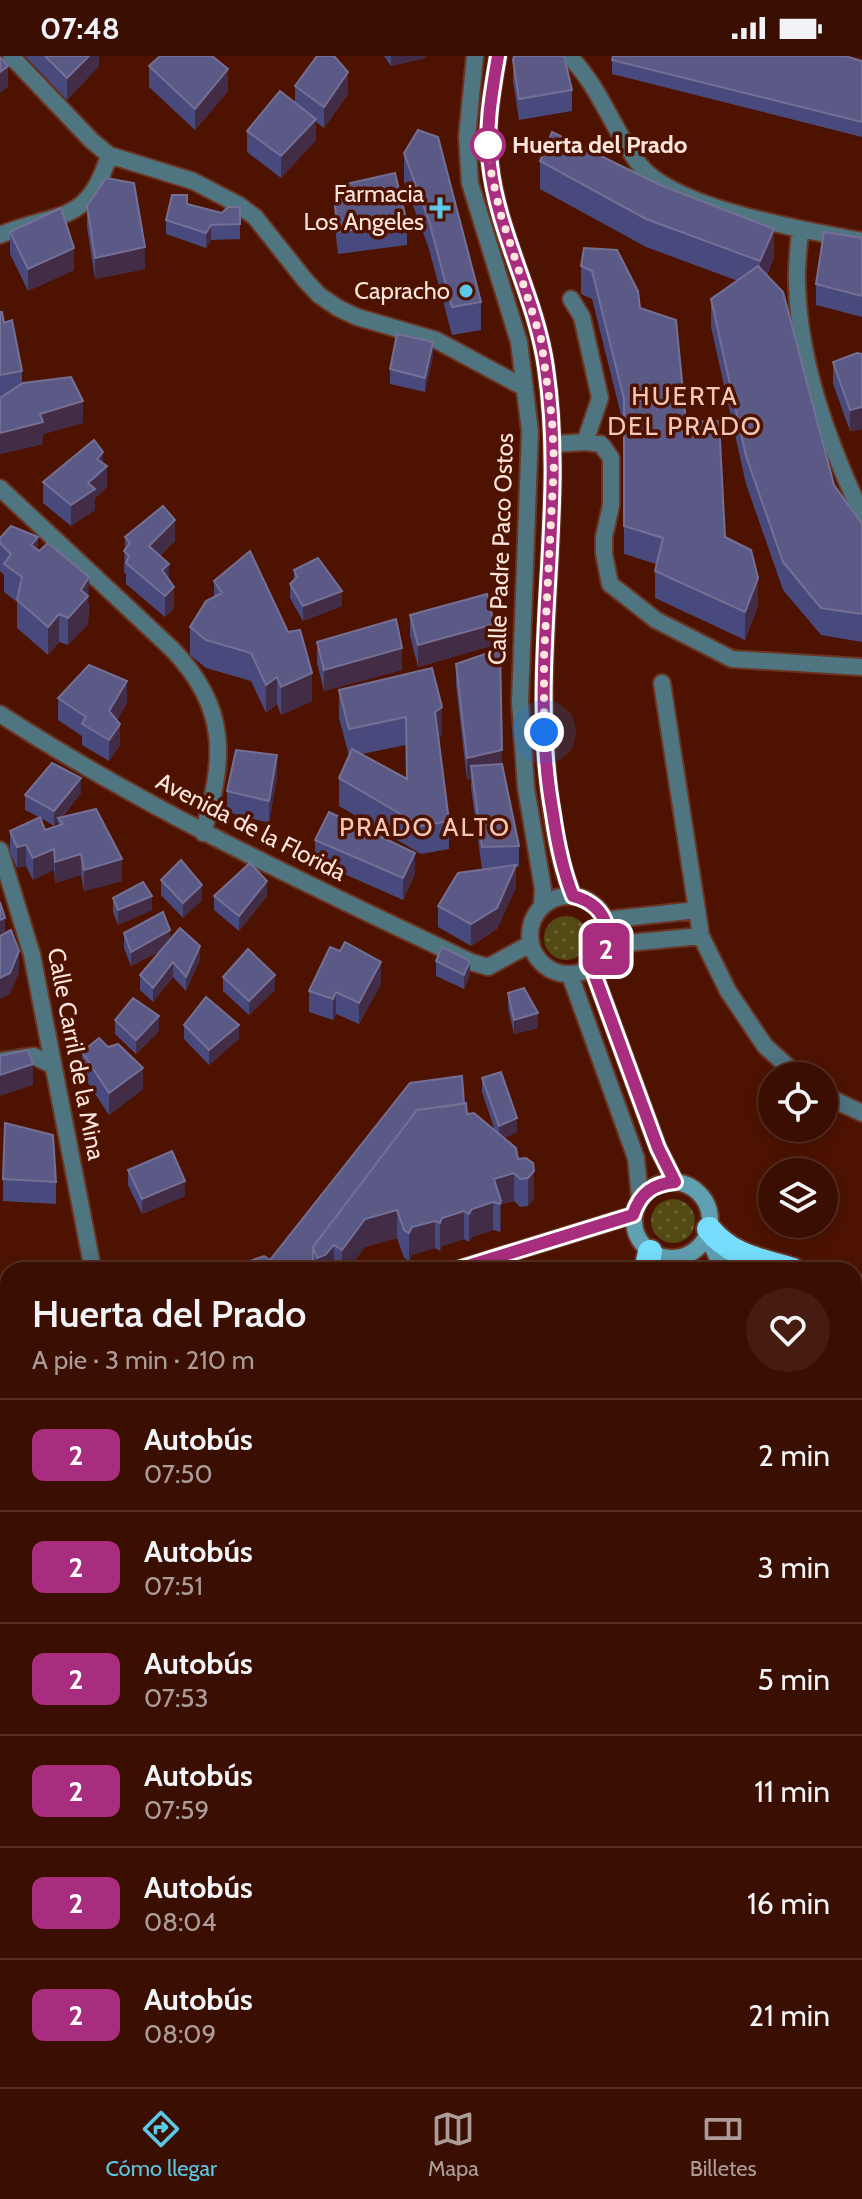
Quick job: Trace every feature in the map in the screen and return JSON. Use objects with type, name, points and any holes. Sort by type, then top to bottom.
[{"type":"highway","points":[[708,1232],[733,1252],[766,1262]]},
{"type":"main road","points":[[675,1182],[688,1185],[706,1203],[710,1216],[708,1232],[696,1250],[685,1257],[657,1262],[635,1233],[633,1215],[640,1198],[650,1189],[662,1183],[675,1182]]},
{"type":"main road","points":[[708,1232],[720,1262]]},
{"type":"street","points":[[11,56],[109,155],[193,181],[255,217],[319,295],[338,308],[446,345],[525,388]]},
{"type":"street","name":"Calle Padre Paco Ostos","points":[[475,56],[467,137],[470,183],[515,329],[525,388],[531,460],[520,702],[526,788],[543,889],[542,906]]},
{"type":"street","name":"Calle Padre Paco Ostos","points":[[498,56],[488,130],[490,167],[500,212],[541,339],[553,444],[544,732],[559,853],[573,896]]},
{"type":"street","points":[[569,56],[584,72],[638,163],[650,176],[686,198],[800,229],[862,241]]},
{"type":"street","points":[[0,235],[80,207],[94,193],[109,155]]},
{"type":"street","points":[[800,229],[797,285],[806,353],[819,406],[841,469],[862,515]]},
{"type":"street","points":[[571,299],[582,317],[600,398],[585,442]]},
{"type":"street","points":[[553,444],[601,444],[611,458],[611,505],[604,537],[610,584],[656,620],[732,659],[862,667]]},
{"type":"street","points":[[0,488],[172,649],[197,678],[215,714],[219,745],[217,780],[203,833]]},
{"type":"street","points":[[662,683],[701,936],[728,991],[765,1046],[783,1062]]},
{"type":"street","name":"Avenida de la Florida","points":[[0,714],[73,762],[203,833],[471,962],[488,967],[530,944]]},
{"type":"street","name":"Calle Carril de la Mina","points":[[0,850],[32,955],[91,1262]]},
{"type":"street","points":[[573,896],[592,904],[605,920],[607,945],[592,968],[570,975],[554,972],[540,963],[530,944],[529,930],[533,917],[542,906],[556,898],[573,896]]},
{"type":"street","points":[[605,920],[697,910]]},
{"type":"street","points":[[607,945],[701,936]]},
{"type":"street","points":[[592,968],[658,1148],[675,1182]]},
{"type":"street","points":[[570,975],[636,1158],[640,1198]]},
{"type":"street","points":[[0,1061],[34,1056],[53,1066]]},
{"type":"street","points":[[838,1102],[862,1113]]},
{"type":"street","points":[[481,1262],[633,1215]]},
{"type":"shaded area","points":[[566,916],[582,922],[588,938],[582,954],[566,960],[550,954],[544,938],[550,922]]},
{"type":"shaded area","points":[[673,1199],[689,1205],[695,1221],[689,1237],[673,1243],[657,1237],[651,1221],[657,1205]]},
{"type":"building","points":[[45,56],[89,56],[67,78]]},
{"type":"building","points":[[160,56],[212,56],[228,69],[195,109],[149,66]]},
{"type":"building","points":[[317,56],[334,56],[348,72],[324,107],[295,86]]},
{"type":"building","points":[[514,56],[564,56],[572,90],[519,99]]},
{"type":"building","points":[[613,56],[845,56],[862,61],[862,122],[612,60]]},
{"type":"building","points":[[0,57],[8,66],[0,72]]},
{"type":"building","points":[[280,91],[316,119],[281,156],[247,131]]},
{"type":"building","points":[[418,130],[438,137],[481,302],[452,307],[429,221],[404,153]]},
{"type":"building","points":[[552,132],[660,185],[774,229],[760,261],[646,219],[540,161]]},
{"type":"building","points":[[395,173],[407,223],[338,232],[335,206],[344,196],[346,184]]},
{"type":"building","points":[[106,178],[134,183],[145,247],[95,258],[87,206]]},
{"type":"building","points":[[172,195],[187,195],[187,204],[222,213],[228,207],[240,207],[240,224],[211,225],[206,233],[166,220]]},
{"type":"building","points":[[61,208],[74,248],[28,269],[10,232]]},
{"type":"building","points":[[824,232],[862,238],[862,296],[816,284]]},
{"type":"building","points":[[584,248],[617,250],[638,291],[640,308],[676,320],[686,422],[719,421],[725,537],[751,550],[758,578],[745,612],[655,571],[663,538],[624,526],[624,399],[592,271],[581,266]]},
{"type":"building","points":[[758,266],[783,292],[834,485],[862,524],[862,614],[821,608],[783,562],[746,456],[711,299]]},
{"type":"building","points":[[0,312],[4,323],[12,320],[22,371],[0,375]]},
{"type":"building","points":[[397,334],[433,342],[425,378],[390,369]]},
{"type":"building","points":[[862,354],[862,407],[850,410],[833,362]]},
{"type":"building","points":[[71,377],[83,401],[40,414],[43,422],[0,433],[0,398],[23,383]]},
{"type":"building","points":[[94,440],[103,452],[97,459],[107,466],[88,483],[95,489],[71,505],[43,482]]},
{"type":"building","points":[[163,506],[175,520],[149,546],[169,564],[162,570],[174,587],[165,596],[126,563],[129,556],[124,551],[130,543],[125,537]]},
{"type":"building","points":[[11,526],[38,537],[31,545],[39,551],[48,543],[89,577],[81,590],[88,596],[68,618],[59,614],[48,627],[17,600],[22,577],[4,564],[11,554],[0,543],[0,538]]},
{"type":"building","points":[[250,551],[288,632],[300,630],[312,673],[281,687],[277,677],[266,685],[251,653],[206,640],[190,627],[206,601],[222,593],[214,581]]},
{"type":"building","points":[[318,558],[342,591],[303,606],[290,584],[297,577],[294,570]]},
{"type":"building","points":[[487,594],[494,624],[418,645],[410,615]]},
{"type":"building","points":[[396,619],[402,648],[324,670],[317,642]]},
{"type":"building","points":[[500,649],[502,750],[467,758],[456,664]]},
{"type":"building","points":[[89,665],[127,681],[109,711],[120,724],[109,740],[82,724],[86,717],[58,698]]},
{"type":"building","points":[[432,668],[442,707],[435,712],[449,821],[421,826],[339,778],[352,749],[407,779],[406,717],[349,729],[339,690]]},
{"type":"building","points":[[236,750],[277,755],[269,801],[227,791]]},
{"type":"building","points":[[52,763],[81,778],[54,811],[25,795]]},
{"type":"building","points":[[502,764],[519,846],[482,847],[471,766]]},
{"type":"building","points":[[96,809],[122,859],[84,870],[81,854],[55,862],[54,849],[33,858],[26,845],[17,847],[10,831],[40,817],[45,830],[63,824],[58,818]]},
{"type":"building","points":[[329,812],[415,853],[403,878],[315,840]]},
{"type":"building","points":[[181,860],[202,885],[183,903],[161,880]]},
{"type":"building","points":[[250,863],[267,881],[239,916],[214,896]]},
{"type":"building","points":[[516,865],[497,908],[471,924],[438,906],[458,873]]},
{"type":"building","points":[[143,882],[152,896],[118,910],[113,898]]},
{"type":"building","points":[[0,902],[5,918],[0,920]]},
{"type":"building","points":[[163,912],[170,930],[131,952],[124,933]]},
{"type":"building","points":[[180,928],[200,946],[186,977],[173,962],[153,988],[140,975]]},
{"type":"building","points":[[11,930],[19,951],[10,973],[0,978],[0,936]]},
{"type":"building","points":[[345,942],[381,962],[359,1003],[336,992],[333,999],[309,991],[330,947],[340,951]]},
{"type":"building","points":[[442,947],[470,961],[464,975],[436,961]]},
{"type":"building","points":[[248,949],[275,975],[249,1001],[223,977]]},
{"type":"building","points":[[524,988],[538,1013],[514,1020],[508,993]]},
{"type":"building","points":[[206,997],[239,1025],[209,1050],[184,1025]]},
{"type":"building","points":[[133,998],[159,1016],[136,1040],[115,1020]]},
{"type":"building","points":[[99,1038],[108,1047],[118,1044],[143,1068],[109,1093],[82,1052]]},
{"type":"building","points":[[28,1050],[33,1064],[0,1075],[0,1056]]},
{"type":"building","points":[[501,1072],[517,1118],[499,1126],[482,1078]]},
{"type":"building","points":[[462,1076],[464,1104],[417,1110],[313,1247],[313,1262],[270,1260],[410,1083]]},
{"type":"building","points":[[466,1103],[467,1114],[474,1113],[516,1148],[518,1159],[526,1158],[533,1163],[534,1171],[528,1178],[520,1179],[514,1173],[494,1179],[500,1204],[493,1202],[472,1209],[469,1214],[464,1211],[442,1218],[440,1223],[435,1221],[412,1227],[409,1233],[404,1230],[397,1210],[365,1219],[342,1250],[334,1245],[325,1255],[317,1258],[313,1247],[417,1110]]},
{"type":"building","points":[[5,1123],[53,1135],[56,1182],[3,1179]]},
{"type":"building","points":[[172,1151],[185,1181],[142,1199],[128,1170]]},
{"type":"building","points":[[264,1256],[273,1262],[250,1262]]},
{"type":"bus line","name":"2","points":[[481,1262],[633,1215],[640,1198],[650,1189],[662,1183],[675,1182],[658,1148],[592,968],[607,945],[605,920],[592,904],[573,896],[561,860],[551,803],[543,702],[553,444],[541,339],[500,212],[490,167],[488,130],[498,56]]},
{"type":"place","name":"Huerta del Prado","points":[[488,145]]},
{"type":"place","name":"Farmacia Los Angeles","points":[[440,208]]},
{"type":"place","name":"Capracho","points":[[466,291]]},
{"type":"district","name":"HUERTA DEL PRADO","points":[[685,411]]},
{"type":"district","name":"PRADO ALTO","points":[[425,827]]},
{"type":"route","points":[[488,145],[500,212],[541,339],[552,419],[554,463],[544,657],[544,732]]}]
